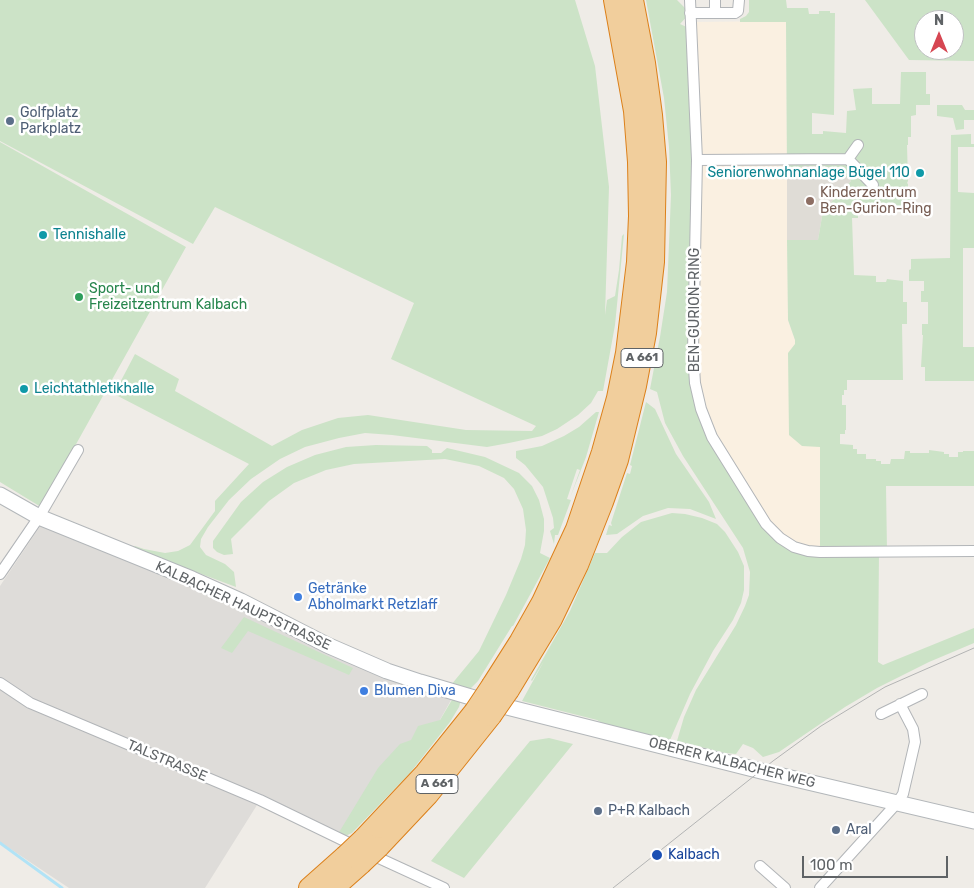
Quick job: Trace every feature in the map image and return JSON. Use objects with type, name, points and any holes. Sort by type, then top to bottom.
[{"type":"highway","name":"A 661","points":[[491,701],[520,641],[542,602],[576,529],[602,452],[617,398],[626,353],[637,262],[639,216],[638,162],[634,110],[614,0]]},
{"type":"highway","name":"A 661","points":[[309,888],[353,860],[371,843],[425,772],[491,701],[552,619],[578,565],[603,502],[618,460],[636,386],[646,332],[654,262],[656,162],[645,63],[632,0]]},
{"type":"highway","name":"A 661","points":[[334,888],[353,860]]},
{"type":"street","name":"BEN-GURION-RING","points":[[690,0],[697,160],[693,352],[695,383],[701,409],[712,437],[766,524],[780,538],[794,547],[808,551],[974,551]]},
{"type":"street","points":[[714,13],[715,0]]},
{"type":"street","points":[[690,13],[734,13],[738,11],[739,0]]},
{"type":"street","points":[[848,159],[858,145]]},
{"type":"street","points":[[697,160],[848,159],[873,185]]},
{"type":"street","points":[[0,574],[39,517],[78,450]]},
{"type":"street","name":"KALBACHER HAUPTSTRASSE","points":[[0,495],[39,517],[241,601],[328,645],[387,671],[491,701]]},
{"type":"street","name":"TALSTRASSE","points":[[0,683],[30,703],[260,800],[398,868],[444,888]]},
{"type":"street","points":[[881,714],[922,694]]},
{"type":"street","name":"OBERER KALBACHER WEG","points":[[491,701],[767,773],[974,821]]},
{"type":"street","points":[[820,888],[903,794],[915,742],[913,729],[900,704]]},
{"type":"street","points":[[760,866],[785,888]]},
{"type":"shaded area","points":[[786,21],[788,320],[795,340],[802,446],[820,446],[820,552],[780,538],[728,464],[695,383],[691,22]]},
{"type":"shaded area","name":"Kinderzentrum Ben-Gurion-Ring","points":[[802,166],[829,167],[832,171],[829,177],[847,177],[851,181],[823,211],[818,240],[787,240],[787,171],[802,172]]},
{"type":"shaded area","points":[[41,525],[455,693],[410,773],[339,844],[257,805],[205,888],[69,888],[0,842],[0,586]]},
{"type":"green space","points":[[0,0],[575,0],[595,66],[609,187],[605,315],[607,300],[615,296],[622,236],[624,234],[615,325],[603,391],[598,391],[591,403],[578,415],[557,429],[542,436],[509,443],[487,447],[365,433],[305,447],[280,459],[251,479],[229,500],[201,539],[200,547],[206,555],[225,564],[234,572],[236,587],[132,548],[135,546],[165,553],[178,551],[190,545],[215,511],[215,501],[249,464],[114,394],[135,354],[179,379],[175,391],[272,446],[302,430],[338,418],[368,415],[466,430],[532,431],[536,426],[391,359],[414,303],[215,207],[193,244],[0,141]]},
{"type":"green space","points":[[646,0],[677,0],[690,13],[680,24],[691,29],[697,160],[693,352],[701,409],[780,538],[820,551],[820,447],[802,446],[789,435],[788,353],[795,344],[795,340],[788,320],[787,240],[818,240],[823,211],[851,181],[847,177],[829,178],[829,174],[832,171],[829,167],[825,168],[825,166],[802,166],[802,172],[787,171],[786,22],[740,22],[740,19],[749,12],[749,0],[786,0],[787,8],[808,8],[809,14],[819,14],[819,11],[835,13],[834,115],[812,113],[812,134],[823,134],[823,131],[846,133],[847,111],[856,110],[853,89],[872,88],[872,104],[900,104],[901,72],[926,72],[926,94],[930,94],[930,105],[916,105],[916,115],[911,116],[911,137],[908,137],[907,145],[907,183],[908,192],[910,192],[910,205],[913,208],[858,207],[858,218],[852,218],[854,275],[876,276],[876,282],[886,282],[887,279],[903,281],[903,302],[907,302],[907,324],[902,324],[903,380],[847,380],[847,390],[844,390],[844,395],[842,395],[842,405],[846,405],[846,430],[845,434],[840,434],[840,444],[853,445],[853,449],[857,449],[857,454],[866,454],[866,459],[876,459],[876,461],[881,461],[881,464],[890,464],[891,459],[904,459],[905,451],[910,451],[910,453],[929,453],[929,450],[944,452],[944,454],[949,454],[949,457],[958,457],[958,452],[974,451],[974,486],[886,486],[887,551],[879,552],[878,662],[883,665],[974,628],[974,643],[929,662],[877,688],[845,707],[779,752],[763,757],[753,748],[743,744],[736,754],[677,741],[684,717],[696,690],[736,625],[745,606],[749,595],[750,572],[743,548],[683,456],[665,423],[657,392],[650,389],[667,292],[671,195],[664,98]]},
{"type":"green space","points":[[865,0],[974,0],[974,61],[909,60]]},
{"type":"green space","points":[[937,105],[962,105],[965,110],[974,110],[974,120],[964,120],[964,129],[956,130],[953,118],[937,116]]},
{"type":"green space","points":[[971,134],[971,144],[974,144],[974,147],[958,147],[958,192],[974,193],[974,248],[963,248],[963,347],[974,347],[974,381],[925,381],[925,367],[921,367],[922,324],[928,324],[928,302],[921,302],[921,291],[924,291],[924,281],[909,281],[911,259],[950,258],[951,135]]},
{"type":"green space","name":"Sport- und Freizeitzentrum Kalbach","points":[[0,142],[186,247],[41,507],[0,482]]},
{"type":"green space","points":[[646,402],[655,409],[676,454],[709,502],[716,519],[690,509],[668,508],[643,516],[617,534],[606,535],[609,525],[612,526],[611,523],[627,473],[630,474],[632,466],[630,465]]},
{"type":"green space","points":[[596,412],[599,412],[586,457],[570,498],[580,470],[577,469],[567,499],[571,500],[558,535],[555,535],[554,544],[550,531],[554,528],[553,518],[543,487],[525,465],[516,458],[516,451],[542,446],[564,436],[579,427]]},
{"type":"green space","points":[[376,445],[427,446],[432,450],[432,453],[441,453],[447,448],[485,457],[519,473],[532,486],[539,500],[544,519],[540,553],[550,558],[513,626],[478,681],[469,690],[451,685],[479,651],[506,595],[525,545],[526,530],[523,509],[514,489],[504,478],[479,466],[445,459],[354,464],[326,470],[294,483],[269,501],[231,539],[233,554],[224,555],[213,548],[213,541],[241,502],[263,482],[287,467],[315,455],[346,447]]},
{"type":"green space","points":[[672,513],[702,518],[717,524],[725,532],[738,552],[744,566],[744,590],[741,603],[733,620],[713,651],[690,694],[670,740],[522,701],[544,661],[531,680],[570,611],[595,553],[607,553],[622,537],[641,522]]},
{"type":"green space","points":[[244,617],[353,668],[349,675],[248,631],[232,653],[221,648]]},
{"type":"green space","points":[[453,698],[461,700],[459,707],[450,722],[410,773],[352,833],[342,837],[338,834],[378,768],[400,744],[411,740],[418,726],[440,720]]},
{"type":"green space","points":[[549,738],[573,744],[464,878],[431,861],[530,741]]},
{"type":"waterway","name":"Kalbach","points":[[0,843],[62,888]]},
{"type":"tram line","points":[[613,888],[773,761],[821,726],[885,687],[974,648]]},
{"type":"place","name":"Golfplatz Parkplatz","points":[[10,121]]},
{"type":"place","name":"Seniorenwohnanlage Bügel 110","points":[[920,173]]},
{"type":"place","name":"Kinderzentrum Ben-Gurion-Ring","points":[[810,201]]},
{"type":"place","name":"Tennishalle","points":[[43,235]]},
{"type":"place","name":"Sport- und Freizeitzentrum Kalbach","points":[[79,297]]},
{"type":"place","name":"Leichtathletikhalle","points":[[24,389]]},
{"type":"place","name":"Getränke Abholmarkt Retzlaff","points":[[298,597]]},
{"type":"place","name":"Blumen Diva","points":[[364,691]]},
{"type":"place","name":"P+R Kalbach","points":[[598,811]]},
{"type":"place","name":"Aral","points":[[836,830]]},
{"type":"place","name":"Kalbach","points":[[657,855]]}]
